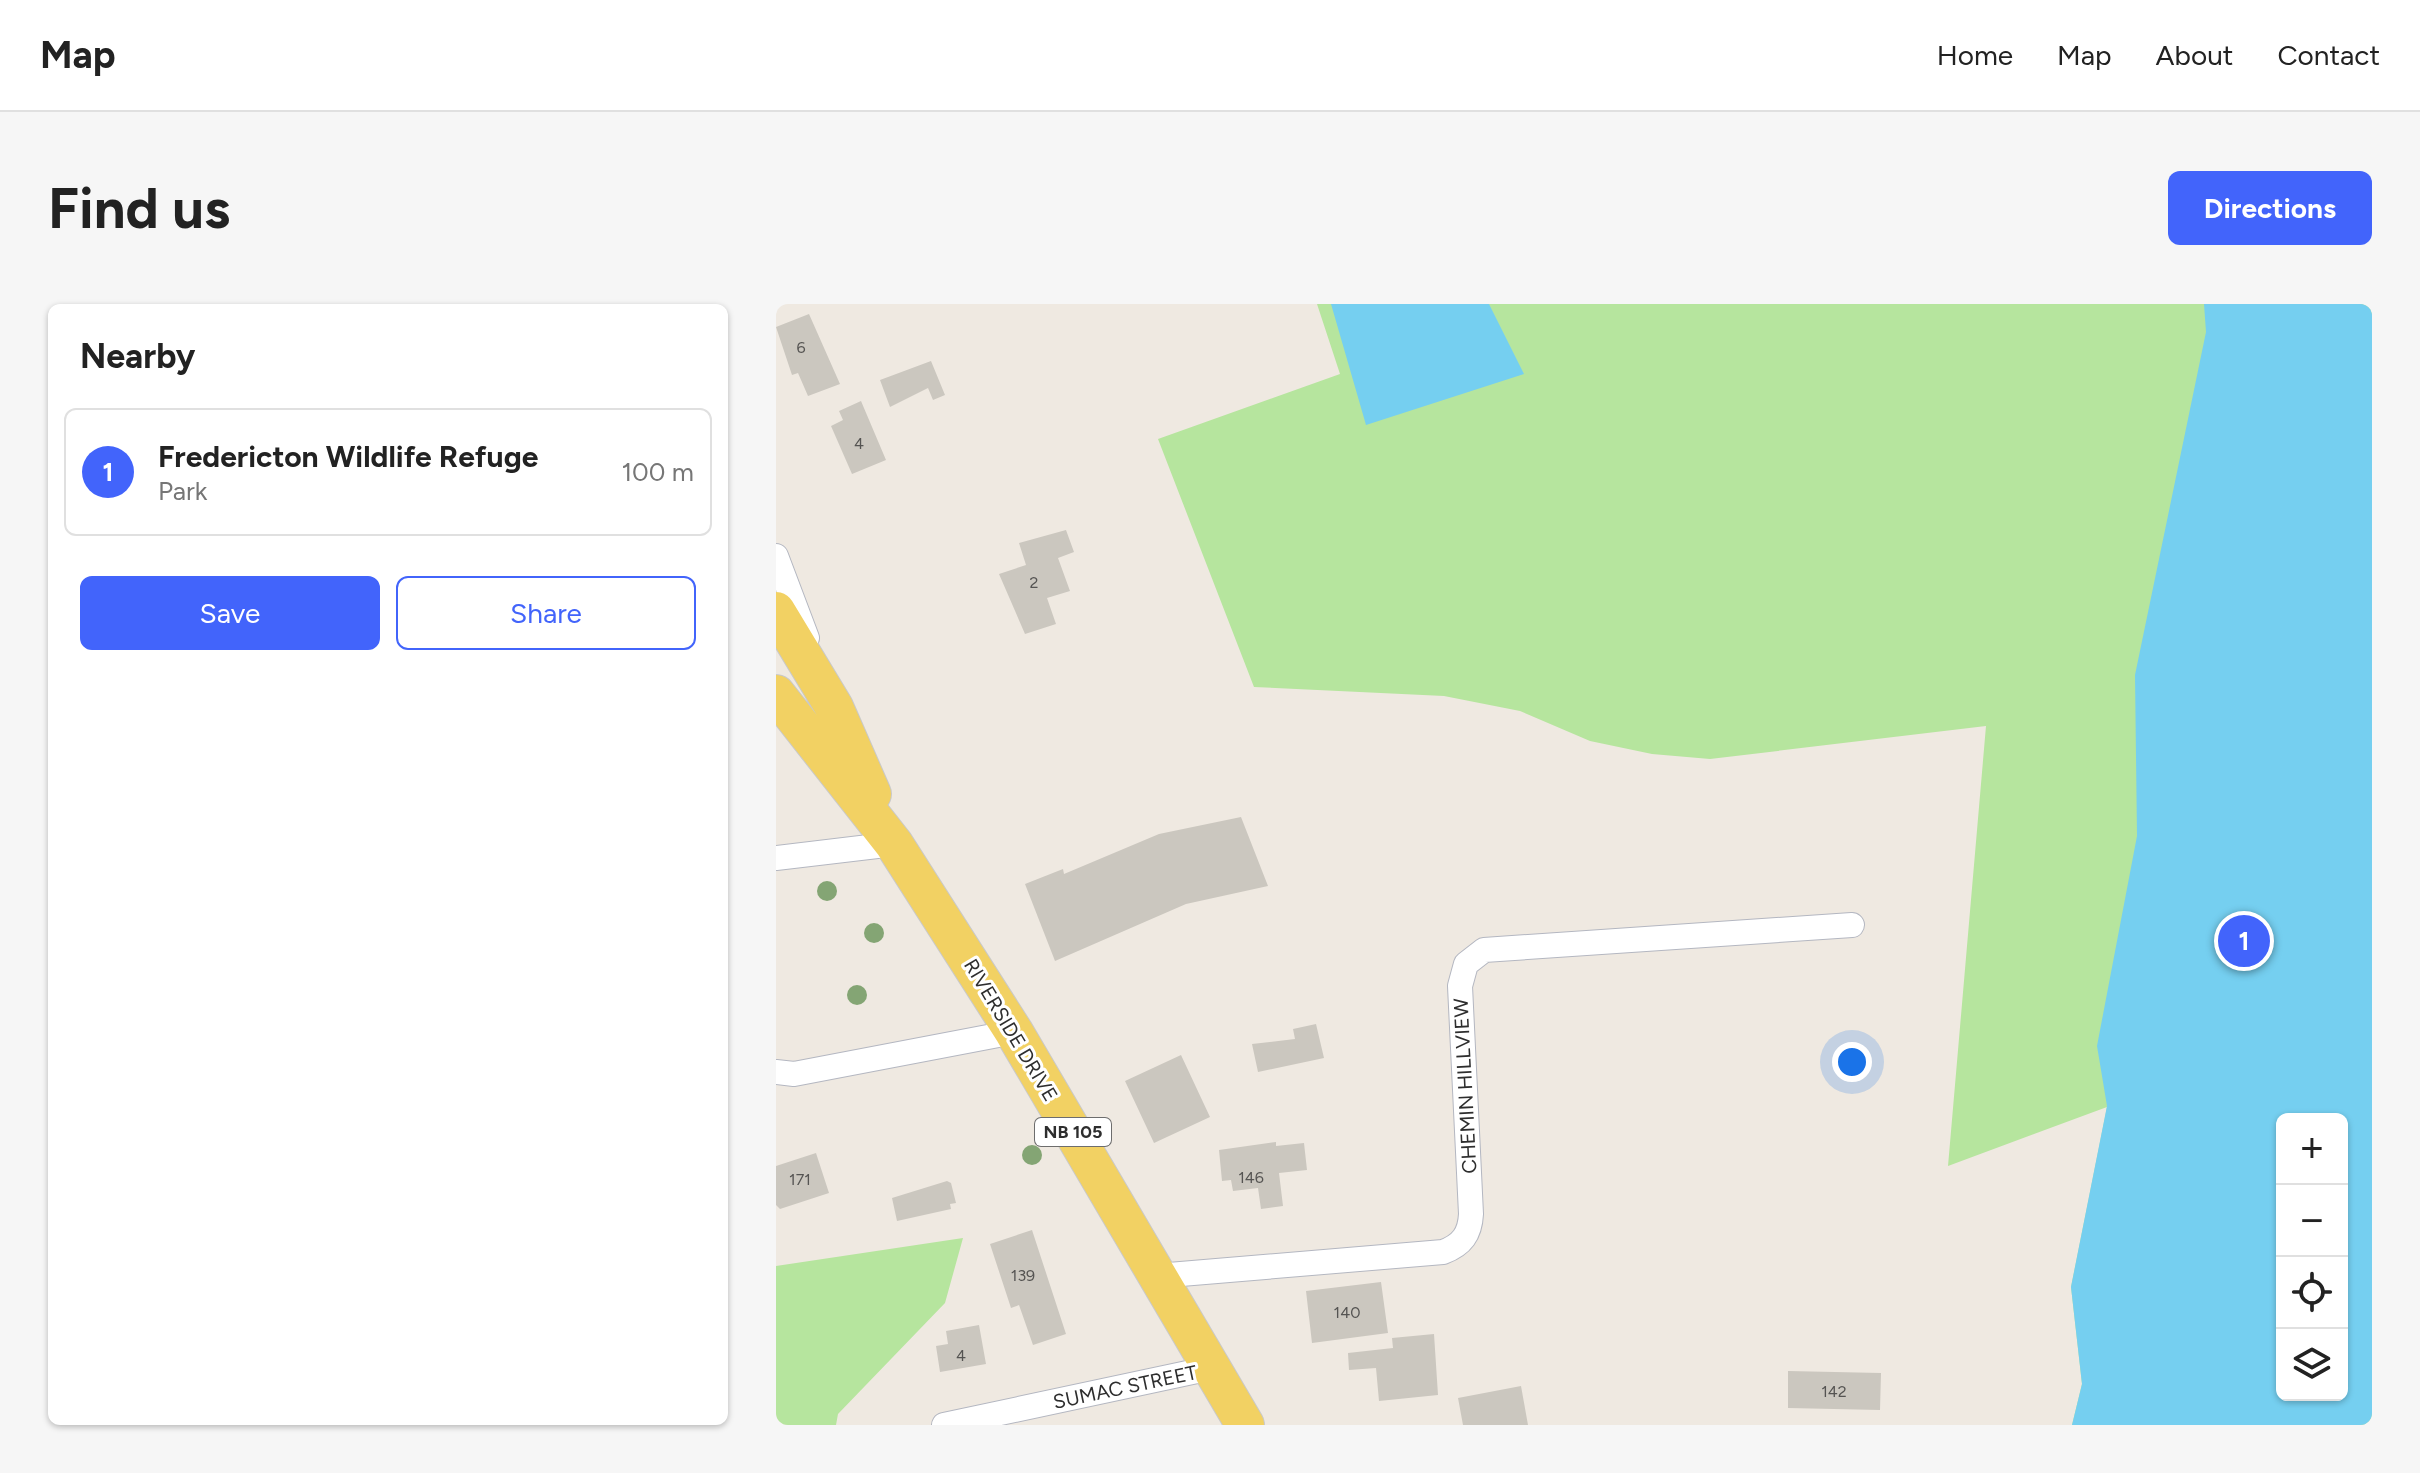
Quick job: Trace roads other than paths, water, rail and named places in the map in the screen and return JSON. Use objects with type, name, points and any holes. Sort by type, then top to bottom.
[{"type":"main road","name":"RIVERSIDE DRIVE","points":[[776,611],[834,707],[894,844]]},
{"type":"main road","name":"RIVERSIDE DRIVE","points":[[776,694],[894,844],[1014,1032],[1245,1425]]},
{"type":"street","points":[[776,556],[834,707]]},
{"type":"street","points":[[776,858],[894,844]]},
{"type":"street","name":"CHEMIN HILLVIEW","points":[[1157,1276],[1443,1252],[1461,1242],[1467,1235],[1471,1214],[1460,986],[1466,964],[1484,950],[1852,925]]},
{"type":"street","points":[[776,1092],[785,1073],[1014,1032]]},
{"type":"street","name":"SUMAC STREET","points":[[944,1425],[1211,1368]]},
{"type":"water","points":[[1331,304],[1489,304],[1524,374],[1366,425]]},
{"type":"water","points":[[2204,304],[2372,304],[2372,1425],[2072,1425],[2082,1384],[2071,1287],[2107,1106],[2097,1046],[2137,836],[2135,675],[2206,332]]},
{"type":"place","name":"Fredericton Wildlife Refuge","points":[[2244,941]]}]
